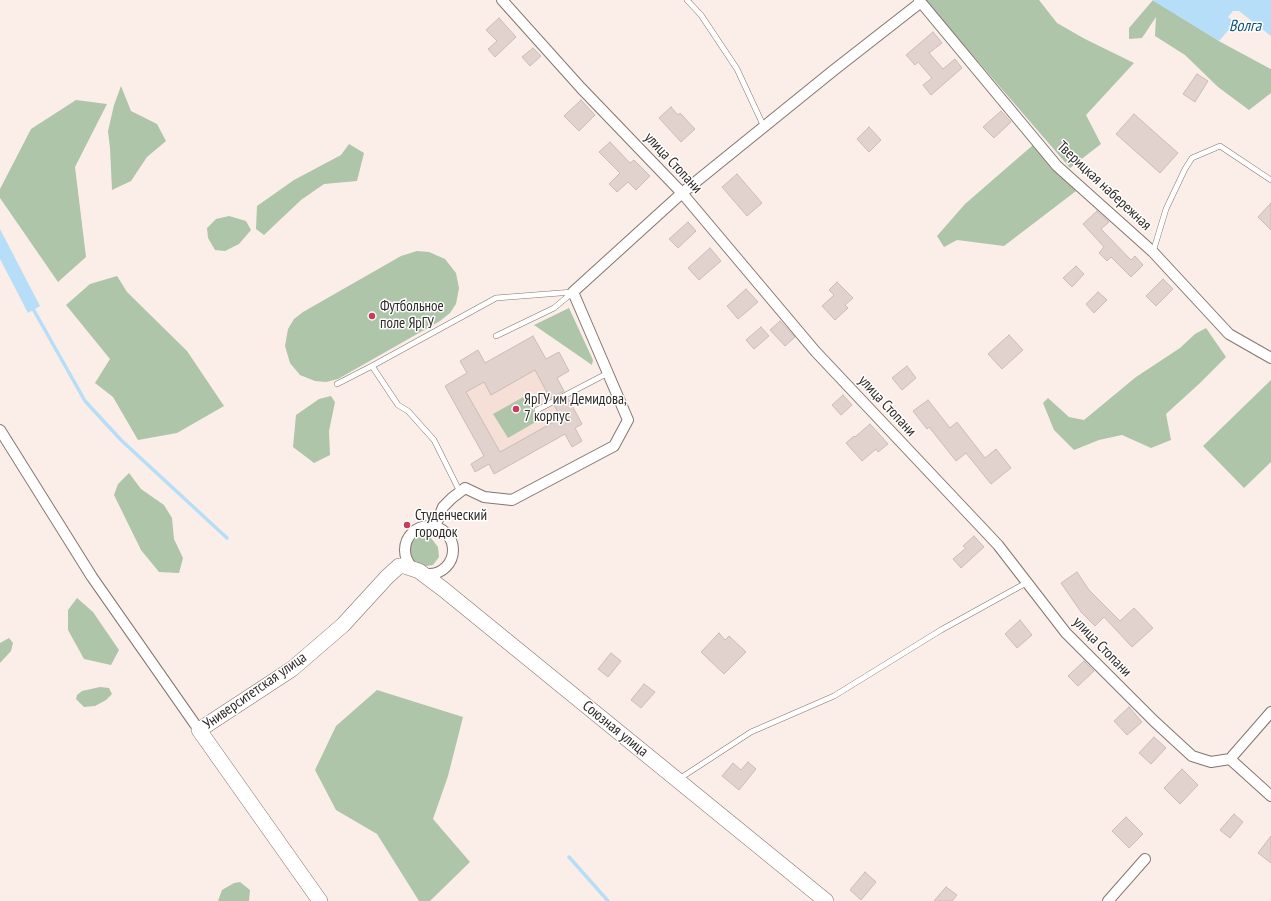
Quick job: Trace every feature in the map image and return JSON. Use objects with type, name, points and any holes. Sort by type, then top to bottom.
[{"type":"street","name":"улица Стопани","points":[[502,0],[581,88],[682,193],[815,351],[998,545],[1066,633],[1154,721],[1192,756],[1211,762],[1230,759]]},
{"type":"street","points":[[435,527],[443,507],[465,488],[484,497],[512,500],[614,446],[628,420],[573,292],[682,193],[920,1]]},
{"type":"street","name":"Тверицкая набережная","points":[[920,1],[1057,166],[1153,252],[1229,334],[1271,358]]},
{"type":"street","points":[[0,430],[92,577],[199,730]]},
{"type":"street","points":[[402,560],[408,538],[413,532],[427,526],[442,530],[448,535],[452,542],[452,558],[447,565],[434,573],[419,571]]},
{"type":"street","name":"Университетская улица","points":[[320,901],[199,730],[292,669],[343,625],[402,560]]},
{"type":"street","name":"Союзная улица","points":[[402,560],[404,566],[419,571],[443,589],[826,901]]},
{"type":"street","points":[[1271,712],[1230,759],[1271,796]]},
{"type":"street","points":[[1108,901],[1145,859]]},
{"type":"lane","points":[[687,0],[701,15],[737,69],[764,127]]},
{"type":"lane","points":[[1153,252],[1166,209],[1185,168],[1192,158],[1220,146],[1271,180]]},
{"type":"lane","points":[[496,336],[554,308],[573,292]]},
{"type":"lane","points":[[337,384],[496,298],[573,292]]},
{"type":"lane","points":[[372,366],[398,405],[408,411],[434,440],[460,492]]},
{"type":"lane","points":[[537,410],[608,373]]},
{"type":"lane","points":[[678,780],[751,732],[834,696],[941,630],[1026,583]]},
{"type":"shaded area","name":"ЯрГУ им Демидова, 7 корпус","points":[[478,350],[485,363],[546,359],[559,352],[569,371],[557,378],[582,424],[575,429],[582,441],[572,447],[565,434],[494,474],[489,464],[475,472],[471,464],[484,456],[445,386],[467,373],[460,361]]},
{"type":"green space","points":[[925,0],[1039,0],[1057,23],[1085,39],[1134,63],[1086,115],[1101,144],[1070,168]]},
{"type":"green space","points":[[1153,0],[1219,41],[1271,69],[1271,93],[1249,110],[1218,87],[1185,55],[1155,36],[1156,17],[1142,38],[1129,39],[1129,28]]},
{"type":"green space","points":[[121,86],[131,111],[157,124],[166,141],[147,157],[131,181],[112,190],[108,131],[114,105]]},
{"type":"green space","points":[[76,100],[107,104],[75,167],[86,257],[58,282],[0,198],[0,189],[31,129]]},
{"type":"green space","points":[[349,144],[364,153],[357,181],[324,184],[301,200],[264,235],[256,229],[257,206],[294,180],[341,155]]},
{"type":"green space","points":[[1033,145],[1076,191],[1004,246],[957,240],[944,247],[937,236],[965,204]]},
{"type":"green space","points":[[229,216],[246,221],[251,230],[239,244],[225,251],[215,250],[208,238],[207,228],[216,219]]},
{"type":"green space","name":"Футбольное поле ЯрГУ","points":[[417,251],[429,252],[445,259],[456,273],[459,288],[456,304],[450,313],[440,321],[338,379],[326,382],[315,381],[300,375],[290,363],[285,346],[288,329],[294,319],[303,312],[401,256]]},
{"type":"green space","points":[[117,276],[127,292],[187,351],[224,406],[177,433],[138,440],[113,397],[95,383],[110,359],[66,305],[90,284]]},
{"type":"green space","points":[[569,308],[593,360],[592,365],[534,325]]},
{"type":"green space","points":[[1206,328],[1226,357],[1166,414],[1171,440],[1151,448],[1122,435],[1099,440],[1074,450],[1054,430],[1043,403],[1048,398],[1069,417],[1084,420],[1136,377],[1180,348],[1195,334]]},
{"type":"green space","points":[[1271,380],[1271,462],[1244,488],[1203,446]]},
{"type":"green space","points":[[331,396],[335,402],[329,431],[330,455],[314,463],[293,447],[296,415],[319,399]]},
{"type":"green space","points":[[525,396],[539,420],[508,438],[493,414]]},
{"type":"green space","points":[[129,473],[141,489],[164,505],[172,518],[174,539],[183,558],[179,573],[159,572],[141,550],[114,495],[118,484]]},
{"type":"green space","points":[[421,536],[431,538],[438,547],[439,557],[433,565],[419,567],[410,560],[407,552],[412,541]]},
{"type":"green space","points":[[77,598],[93,612],[119,650],[111,665],[84,659],[68,630],[68,610]]},
{"type":"green space","points":[[9,638],[13,643],[11,651],[0,663],[0,643]]},
{"type":"green space","points":[[100,687],[109,688],[112,694],[106,700],[95,706],[84,707],[76,699],[77,695],[82,691]]},
{"type":"green space","points":[[377,690],[463,717],[448,776],[433,819],[470,862],[430,901],[419,901],[377,834],[336,810],[315,770],[336,726]]},
{"type":"green space","points":[[240,882],[250,890],[249,901],[218,901],[222,890],[234,883]]},
{"type":"water","name":"Волга","points":[[1152,0],[1271,0],[1271,69],[1219,41]]},
{"type":"water","points":[[0,229],[40,306],[28,313],[0,259]]},
{"type":"pier","points":[[1233,11],[1239,11],[1271,36],[1271,69],[1219,41],[1231,27],[1233,21],[1228,17]]},
{"type":"building","points":[[499,18],[516,37],[495,57],[488,49],[497,41],[486,30]]},
{"type":"building","points":[[933,32],[942,43],[929,53],[943,69],[955,59],[962,68],[931,95],[923,85],[932,78],[918,62],[915,65],[906,55]]},
{"type":"building","points":[[533,48],[541,56],[530,66],[522,57]]},
{"type":"building","points":[[1197,74],[1208,81],[1195,102],[1183,94]]},
{"type":"building","points":[[581,100],[595,115],[579,131],[564,116]]},
{"type":"building","points":[[671,107],[678,115],[680,113],[695,129],[681,142],[659,118]]},
{"type":"building","points":[[1001,111],[1011,122],[994,138],[983,127]]},
{"type":"building","points":[[1134,114],[1178,153],[1160,173],[1116,134]]},
{"type":"building","points":[[869,127],[881,140],[869,152],[857,139]]},
{"type":"building","points":[[610,142],[630,163],[634,160],[650,176],[636,190],[628,182],[617,192],[609,184],[620,173],[599,152]]},
{"type":"building","points":[[737,174],[762,203],[747,216],[722,187]]},
{"type":"building","points":[[1271,203],[1271,230],[1258,217]]},
{"type":"building","points":[[1097,211],[1109,222],[1101,229],[1131,260],[1135,256],[1143,265],[1131,277],[1111,257],[1107,261],[1099,253],[1104,247],[1083,224]]},
{"type":"building","points":[[688,222],[696,231],[678,248],[669,239]]},
{"type":"building","points":[[710,248],[721,261],[699,280],[688,268]]},
{"type":"building","points":[[1076,266],[1084,274],[1072,287],[1063,278]]},
{"type":"building","points":[[1163,279],[1173,289],[1156,306],[1146,296]]},
{"type":"building","points":[[837,282],[853,298],[845,305],[848,308],[835,320],[822,306],[834,295],[829,290]]},
{"type":"building","points":[[746,289],[758,302],[738,319],[727,306]]},
{"type":"building","points":[[1098,292],[1107,300],[1094,313],[1086,304]]},
{"type":"building","points":[[780,321],[795,337],[785,346],[770,330]]},
{"type":"building","points":[[761,327],[769,336],[754,349],[746,340]]},
{"type":"building","points":[[1009,335],[1023,350],[1002,369],[988,354]]},
{"type":"building","name":"ЯрГУ им Демидова, 7 корпус","points":[[533,336],[546,359],[559,352],[569,371],[557,378],[564,391],[550,398],[535,370],[491,395],[484,382],[466,392],[500,452],[561,418],[554,405],[568,398],[582,424],[575,428],[582,441],[572,447],[565,434],[494,474],[489,464],[475,472],[471,464],[484,456],[445,386],[467,373],[460,361],[478,350],[485,363]]},
{"type":"building","points":[[907,366],[916,378],[902,390],[892,378]]},
{"type":"building","points":[[843,395],[852,405],[841,415],[832,405]]},
{"type":"building","points":[[928,400],[950,428],[957,422],[985,458],[996,449],[1011,468],[991,484],[966,453],[956,461],[929,427],[927,429],[913,411]]},
{"type":"building","points":[[870,424],[888,444],[878,452],[876,449],[862,461],[846,443]]},
{"type":"building","points":[[974,536],[984,547],[961,568],[953,559],[966,548],[963,546]]},
{"type":"building","points":[[1077,572],[1089,590],[1120,621],[1134,608],[1153,628],[1132,647],[1104,617],[1095,626],[1081,612],[1061,583]]},
{"type":"building","points":[[1020,620],[1032,635],[1017,648],[1005,634]]},
{"type":"building","points":[[719,633],[725,640],[729,636],[746,652],[724,674],[701,652]]},
{"type":"building","points":[[611,653],[621,661],[608,677],[598,669]]},
{"type":"building","points":[[1084,661],[1094,671],[1078,686],[1068,676]]},
{"type":"building","points":[[644,684],[655,692],[641,708],[631,700]]},
{"type":"building","points":[[1129,707],[1142,722],[1127,735],[1114,721]]},
{"type":"building","points":[[1154,737],[1166,748],[1151,764],[1139,753]]},
{"type":"building","points":[[748,762],[756,769],[739,790],[722,776],[733,763],[741,770]]},
{"type":"building","points":[[1182,769],[1198,785],[1180,804],[1164,788]]},
{"type":"building","points":[[1234,814],[1243,822],[1230,838],[1220,830]]},
{"type":"building","points":[[1126,817],[1143,834],[1129,848],[1112,831]]},
{"type":"building","points":[[1271,836],[1271,863],[1258,853]]},
{"type":"building","points":[[865,872],[876,882],[861,900],[850,890]]},
{"type":"building","points":[[946,887],[957,895],[952,901],[934,901]]},
{"type":"waterway","points":[[32,307],[85,401],[121,440],[227,538]]},
{"type":"waterway","points":[[569,857],[608,901]]},
{"type":"place","name":"Футбольное поле ЯрГУ","points":[[372,316]]},
{"type":"place","name":"ЯрГУ им Демидова, 7 корпус","points":[[516,409]]},
{"type":"place","name":"Студенческий городок","points":[[407,525]]}]
